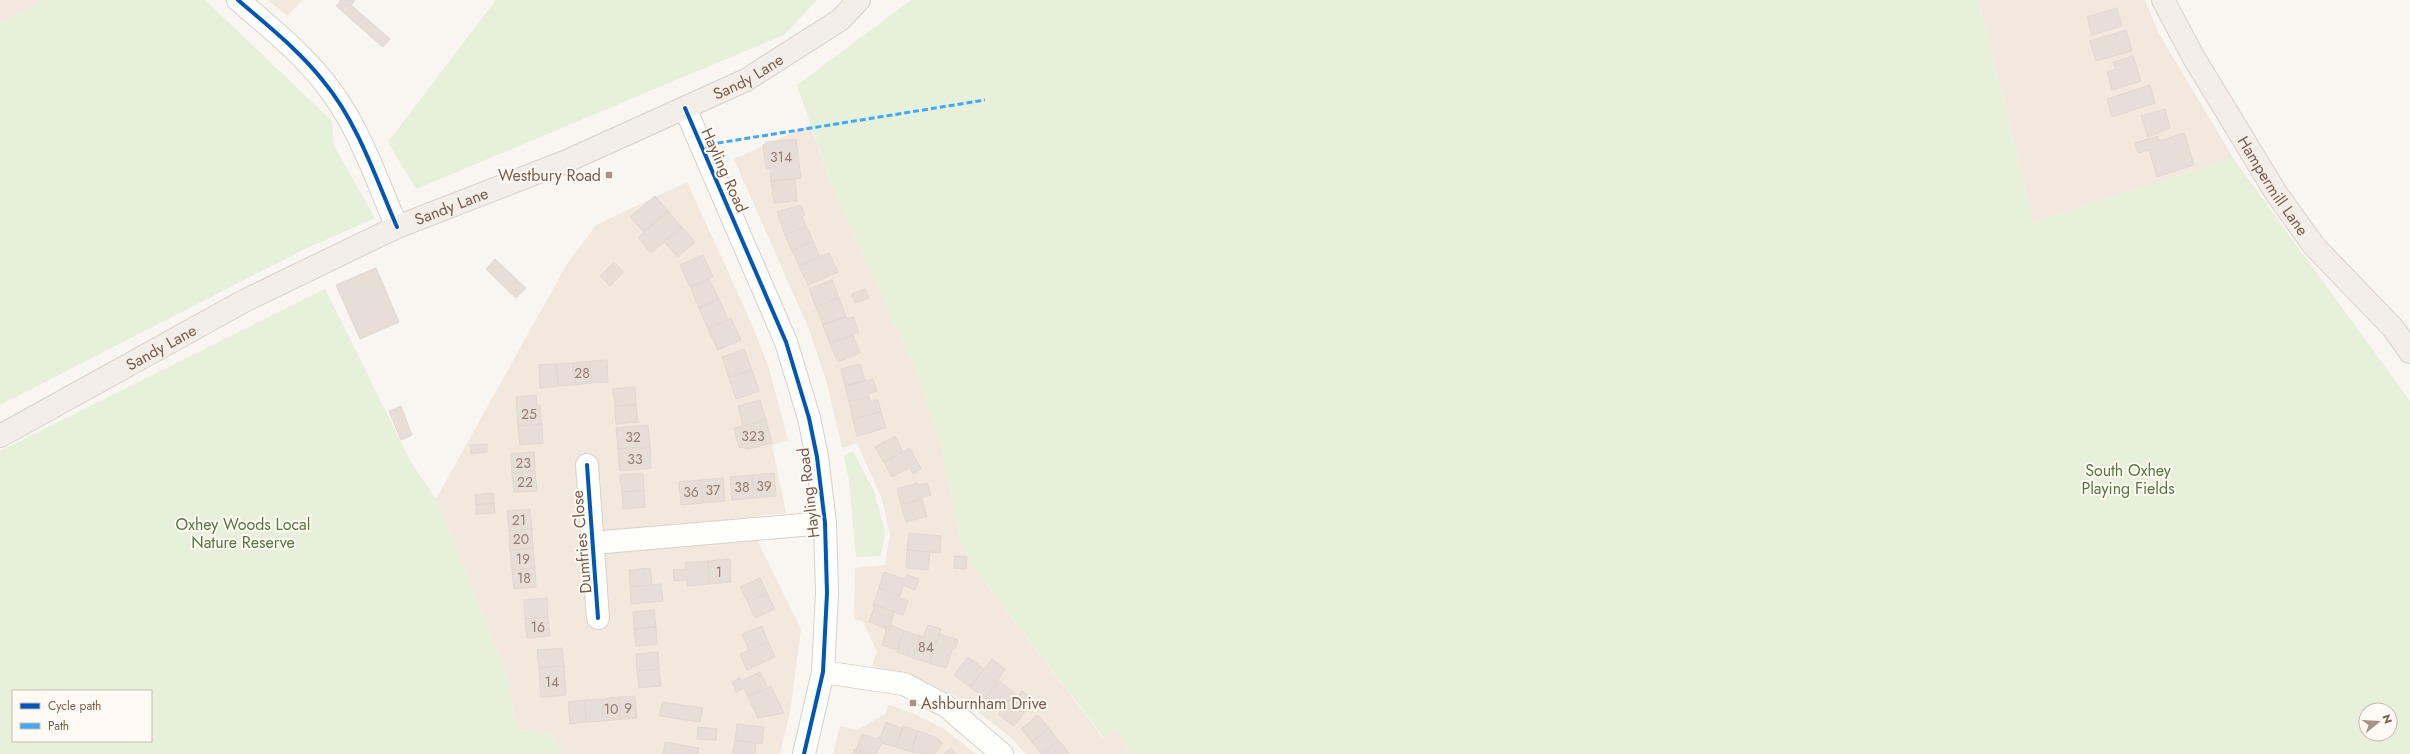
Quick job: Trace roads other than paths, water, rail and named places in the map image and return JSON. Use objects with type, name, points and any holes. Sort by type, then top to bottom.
[{"type":"main road","name":"Sandy Lane","points":[[0,436],[244,301],[397,227],[567,161],[746,80],[840,20],[859,0]]},
{"type":"main road","name":"Hampermill Lane","points":[[2163,0],[2194,58],[2276,193],[2314,246],[2392,328],[2410,352]]},
{"type":"street","points":[[238,0],[289,44],[325,82],[343,110],[358,138],[397,227]]},
{"type":"street","name":"Hayling Road","points":[[684,108],[786,342],[812,433],[825,523],[827,593],[823,672],[804,754]]},
{"type":"street","name":"Dumfries Close","points":[[586,465],[598,618]]},
{"type":"street","name":"Dumfries Close","points":[[593,542],[825,523]]},
{"type":"street","points":[[823,672],[904,684],[946,706],[1002,754]]},
{"type":"place","name":"Westbury Road","points":[[609,175]]},
{"type":"place","name":"Ashburnham Drive","points":[[913,703]]},
{"type":"park label","name":"South Oxhey Playing Fields","points":[[2128,479]]},
{"type":"park label","name":"Oxhey Woods Local Nature Reserve","points":[[243,533]]}]
